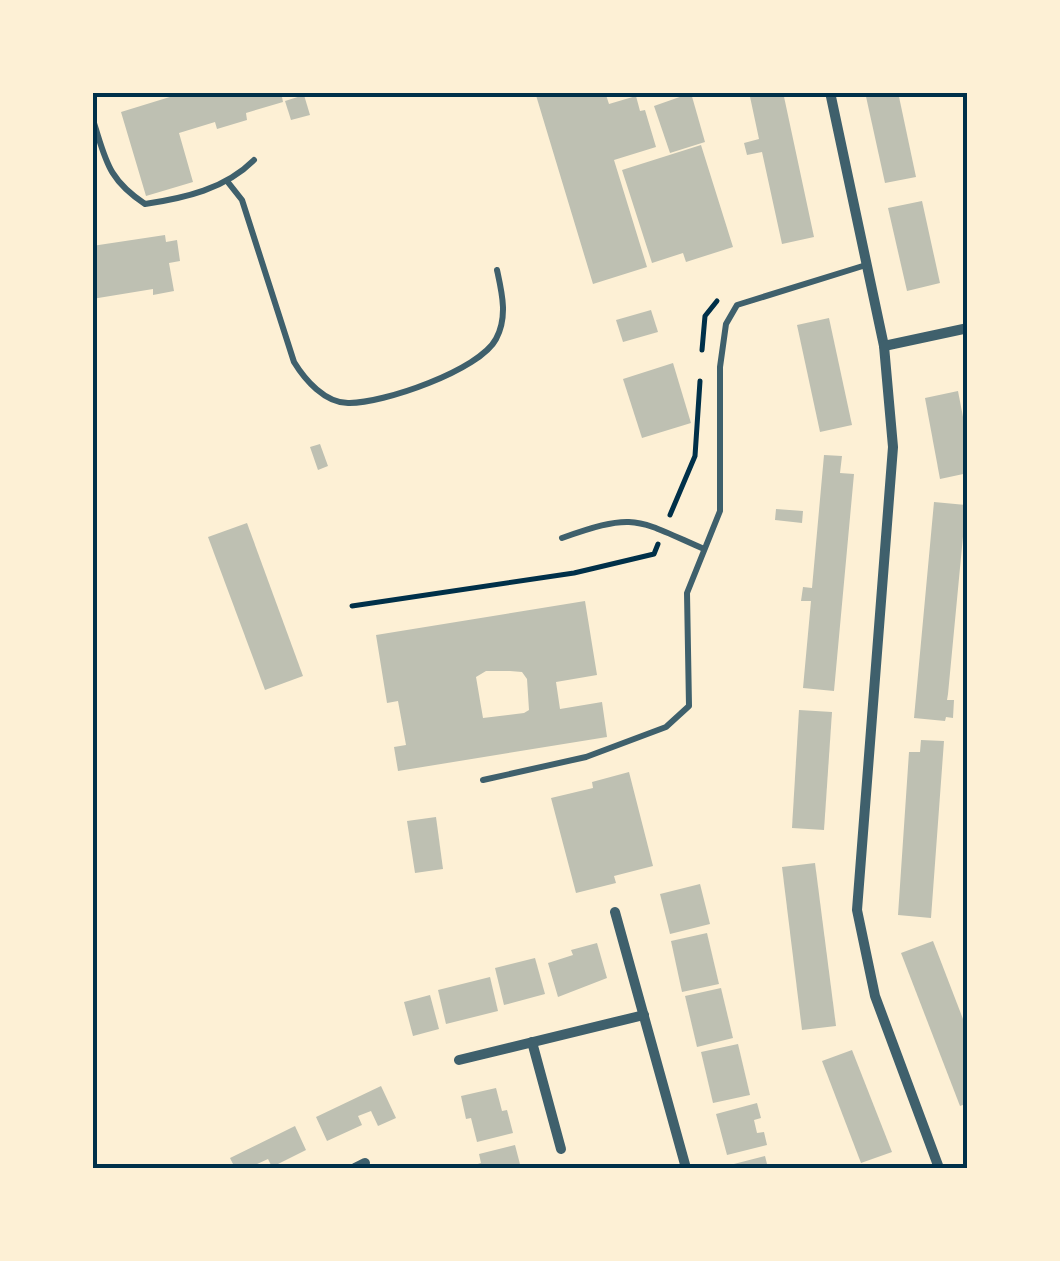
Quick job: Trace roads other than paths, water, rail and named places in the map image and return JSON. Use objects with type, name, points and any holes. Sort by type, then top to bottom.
[{"type":"street","points":[[830,92],[884,346],[893,447],[857,910],[875,996],[939,1168]]},
{"type":"street","points":[[884,346],[968,328]]},
{"type":"street","points":[[615,912],[686,1168]]},
{"type":"street","points":[[459,1060],[644,1015]]},
{"type":"street","points":[[532,1042],[561,1149]]},
{"type":"lane","points":[[92,116],[112,176],[126,192],[145,204],[175,200],[226,181],[240,175],[254,160]]},
{"type":"lane","points":[[226,181],[242,200],[294,362],[307,382],[346,404],[389,396],[462,368],[495,344],[504,302],[498,270]]},
{"type":"lane","points":[[482,780],[586,757],[666,727],[689,706],[687,592],[720,510],[720,367],[726,324],[737,305],[867,264]]},
{"type":"lane","points":[[562,538],[608,522],[638,520],[704,549]]}]
